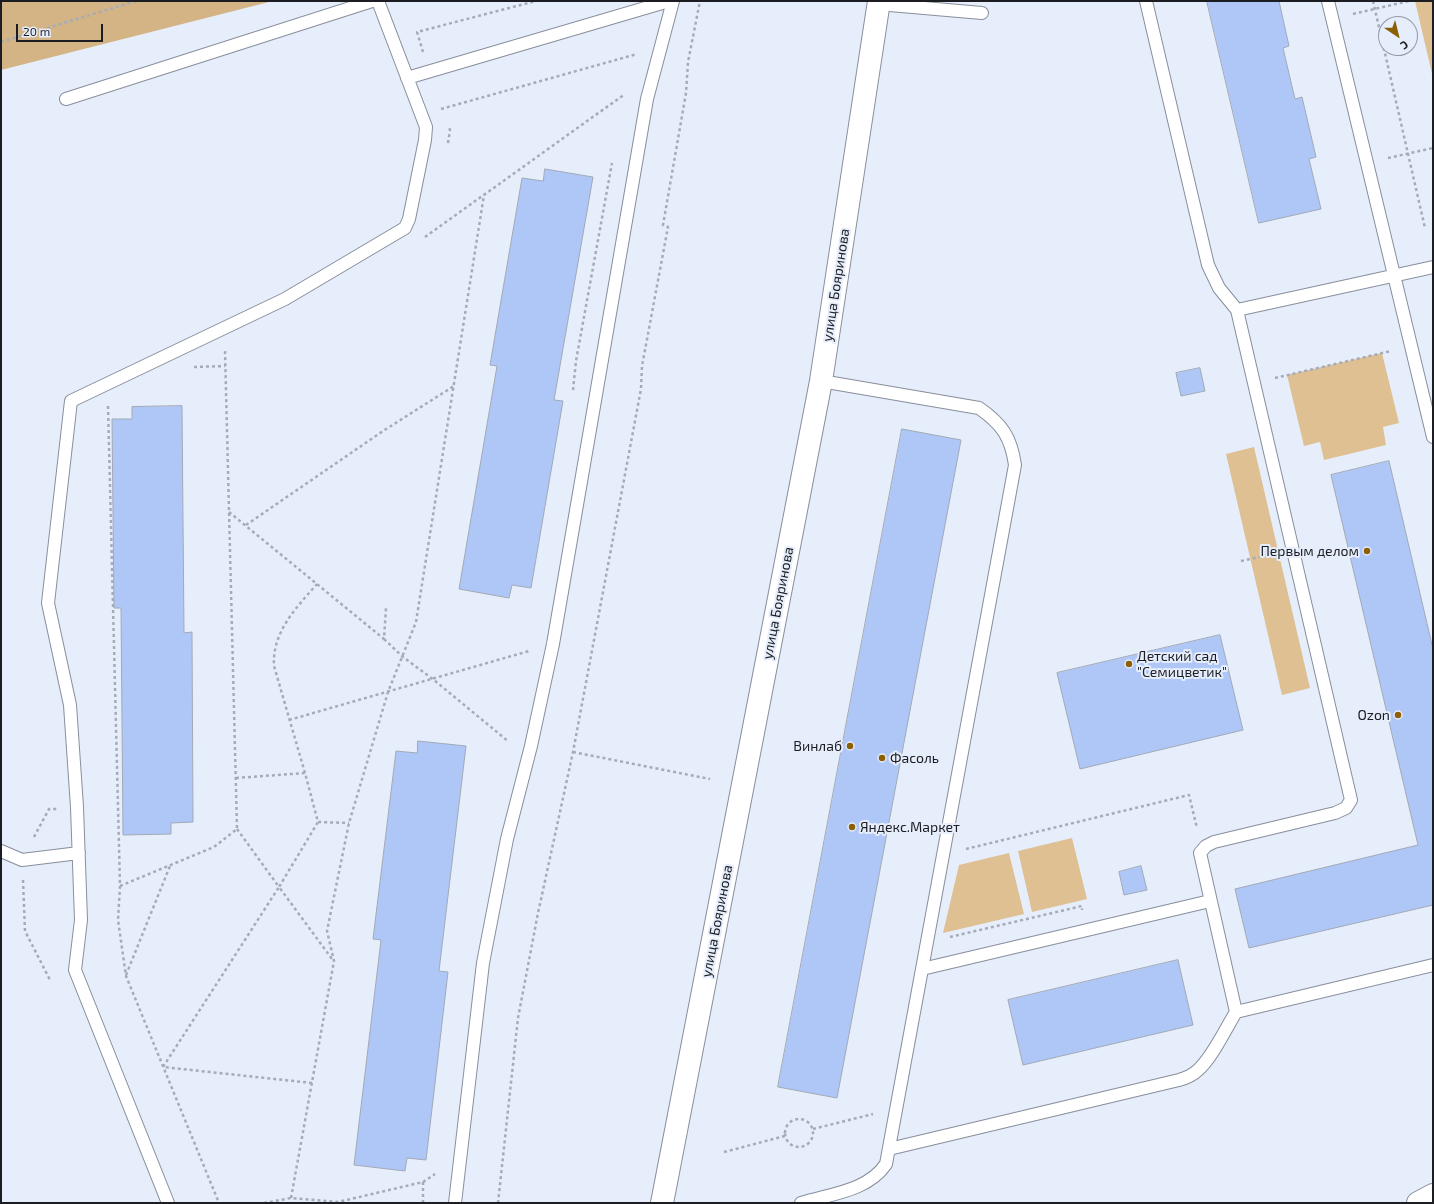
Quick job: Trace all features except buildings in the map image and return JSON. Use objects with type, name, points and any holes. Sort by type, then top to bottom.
[{"type":"street","name":"улица Бояринова","points":[[662,1203],[822,381],[878,3]]},
{"type":"street","points":[[1418,1203],[1433,1195]]},
{"type":"lane","points":[[66,100],[372,1]]},
{"type":"lane","points":[[168,1203],[75,970],[81,920],[77,807],[70,705],[48,602],[71,401],[285,299],[405,228],[409,219],[426,127],[378,1]]},
{"type":"lane","points":[[407,78],[669,1]]},
{"type":"lane","points":[[455,1203],[483,963],[507,839],[531,746],[553,644],[647,99],[673,1]]},
{"type":"lane","points":[[1146,1],[1208,265],[1219,288],[1237,310],[1351,800],[1346,808],[1335,813],[1214,842],[1206,846],[1200,853],[1236,1012]]},
{"type":"lane","points":[[1328,1],[1433,438]]},
{"type":"lane","points":[[878,3],[982,13]]},
{"type":"lane","points":[[1237,310],[1433,267]]},
{"type":"lane","points":[[801,1203],[859,1186],[872,1180],[880,1173],[886,1164],[1015,465],[1013,449],[1005,432],[994,418],[979,408],[822,381]]},
{"type":"lane","points":[[1,851],[22,860],[79,853]]},
{"type":"lane","points":[[922,969],[1210,900]]},
{"type":"lane","points":[[889,1149],[1179,1080],[1190,1076],[1205,1062],[1236,1012],[1433,965]]},
{"type":"path","points":[[1,42],[136,1]]},
{"type":"path","points":[[444,116],[429,72],[418,32],[536,1]]},
{"type":"path","points":[[498,1203],[518,1018],[538,913],[573,752],[641,389],[642,366],[668,226],[663,225],[686,92],[688,62],[700,1]]},
{"type":"path","points":[[1373,1],[1425,228]]},
{"type":"path","points":[[1333,19],[1409,1]]},
{"type":"path","points":[[441,109],[637,54],[635,60]]},
{"type":"path","points":[[625,94],[627,87]]},
{"type":"path","points":[[447,123],[450,130],[447,150]]},
{"type":"path","points":[[292,1198],[334,961],[327,931],[349,824],[388,692],[416,622],[455,386],[484,195]]},
{"type":"path","points":[[429,235],[430,228]]},
{"type":"path","points":[[224,327],[237,829],[334,961]]},
{"type":"path","points":[[1254,383],[1411,346]]},
{"type":"path","points":[[189,368],[225,366]]},
{"type":"path","points":[[246,525],[383,431],[455,386]]},
{"type":"path","points":[[108,404],[120,886],[118,920],[126,976],[219,1203]]},
{"type":"path","points":[[229,512],[384,639],[403,657],[434,680],[509,742]]},
{"type":"path","points":[[1241,561],[1293,550]]},
{"type":"path","points":[[163,1067],[279,886],[318,822],[274,666],[273,654],[277,640],[285,624],[317,584]]},
{"type":"path","points":[[384,639],[386,608]]},
{"type":"path","points":[[290,720],[434,680],[553,644]]},
{"type":"path","points":[[573,752],[710,779]]},
{"type":"path","points":[[236,778],[305,773]]},
{"type":"path","points":[[943,854],[1189,795],[1199,837],[1206,846]]},
{"type":"path","points":[[50,980],[25,931],[22,860],[49,809],[77,807]]},
{"type":"path","points":[[318,822],[349,824]]},
{"type":"path","points":[[120,886],[214,847],[237,829]]},
{"type":"path","points":[[126,976],[170,866]]},
{"type":"path","points":[[163,1067],[312,1083]]},
{"type":"path","points":[[813,1129],[873,1114]]},
{"type":"path","points":[[796,1119],[803,1119],[809,1123],[813,1129],[813,1137],[809,1143],[803,1146],[795,1146],[789,1142],[786,1136],[786,1129],[789,1123],[796,1119]]},
{"type":"path","points":[[724,1152],[786,1136]]},
{"type":"path","points":[[264,1203],[292,1198],[338,1202],[423,1182],[422,1203]]},
{"type":"shaded area","points":[[1,1],[273,1],[1,70]]},
{"type":"shaded area","points":[[1415,1],[1433,1],[1433,78]]},
{"type":"shaded area","points":[[1382,353],[1399,423],[1383,427],[1386,445],[1324,460],[1320,442],[1304,446],[1287,375]]},
{"type":"shaded area","points":[[1254,447],[1310,688],[1282,695],[1226,454]]},
{"type":"shaded area","points":[[1072,838],[1087,899],[1032,912],[1018,851]]},
{"type":"shaded area","points":[[1009,853],[1024,914],[943,933],[959,865]]},
{"type":"place","name":"Первым делом","points":[[1367,551]]},
{"type":"place","name":"Детский сад \"Семицветик\"","points":[[1129,664]]},
{"type":"place","name":"Ozon","points":[[1398,715]]},
{"type":"place","name":"Винлаб","points":[[850,746]]},
{"type":"place","name":"Фасоль","points":[[882,758]]},
{"type":"place","name":"Яндекс.Маркет","points":[[852,827]]}]
